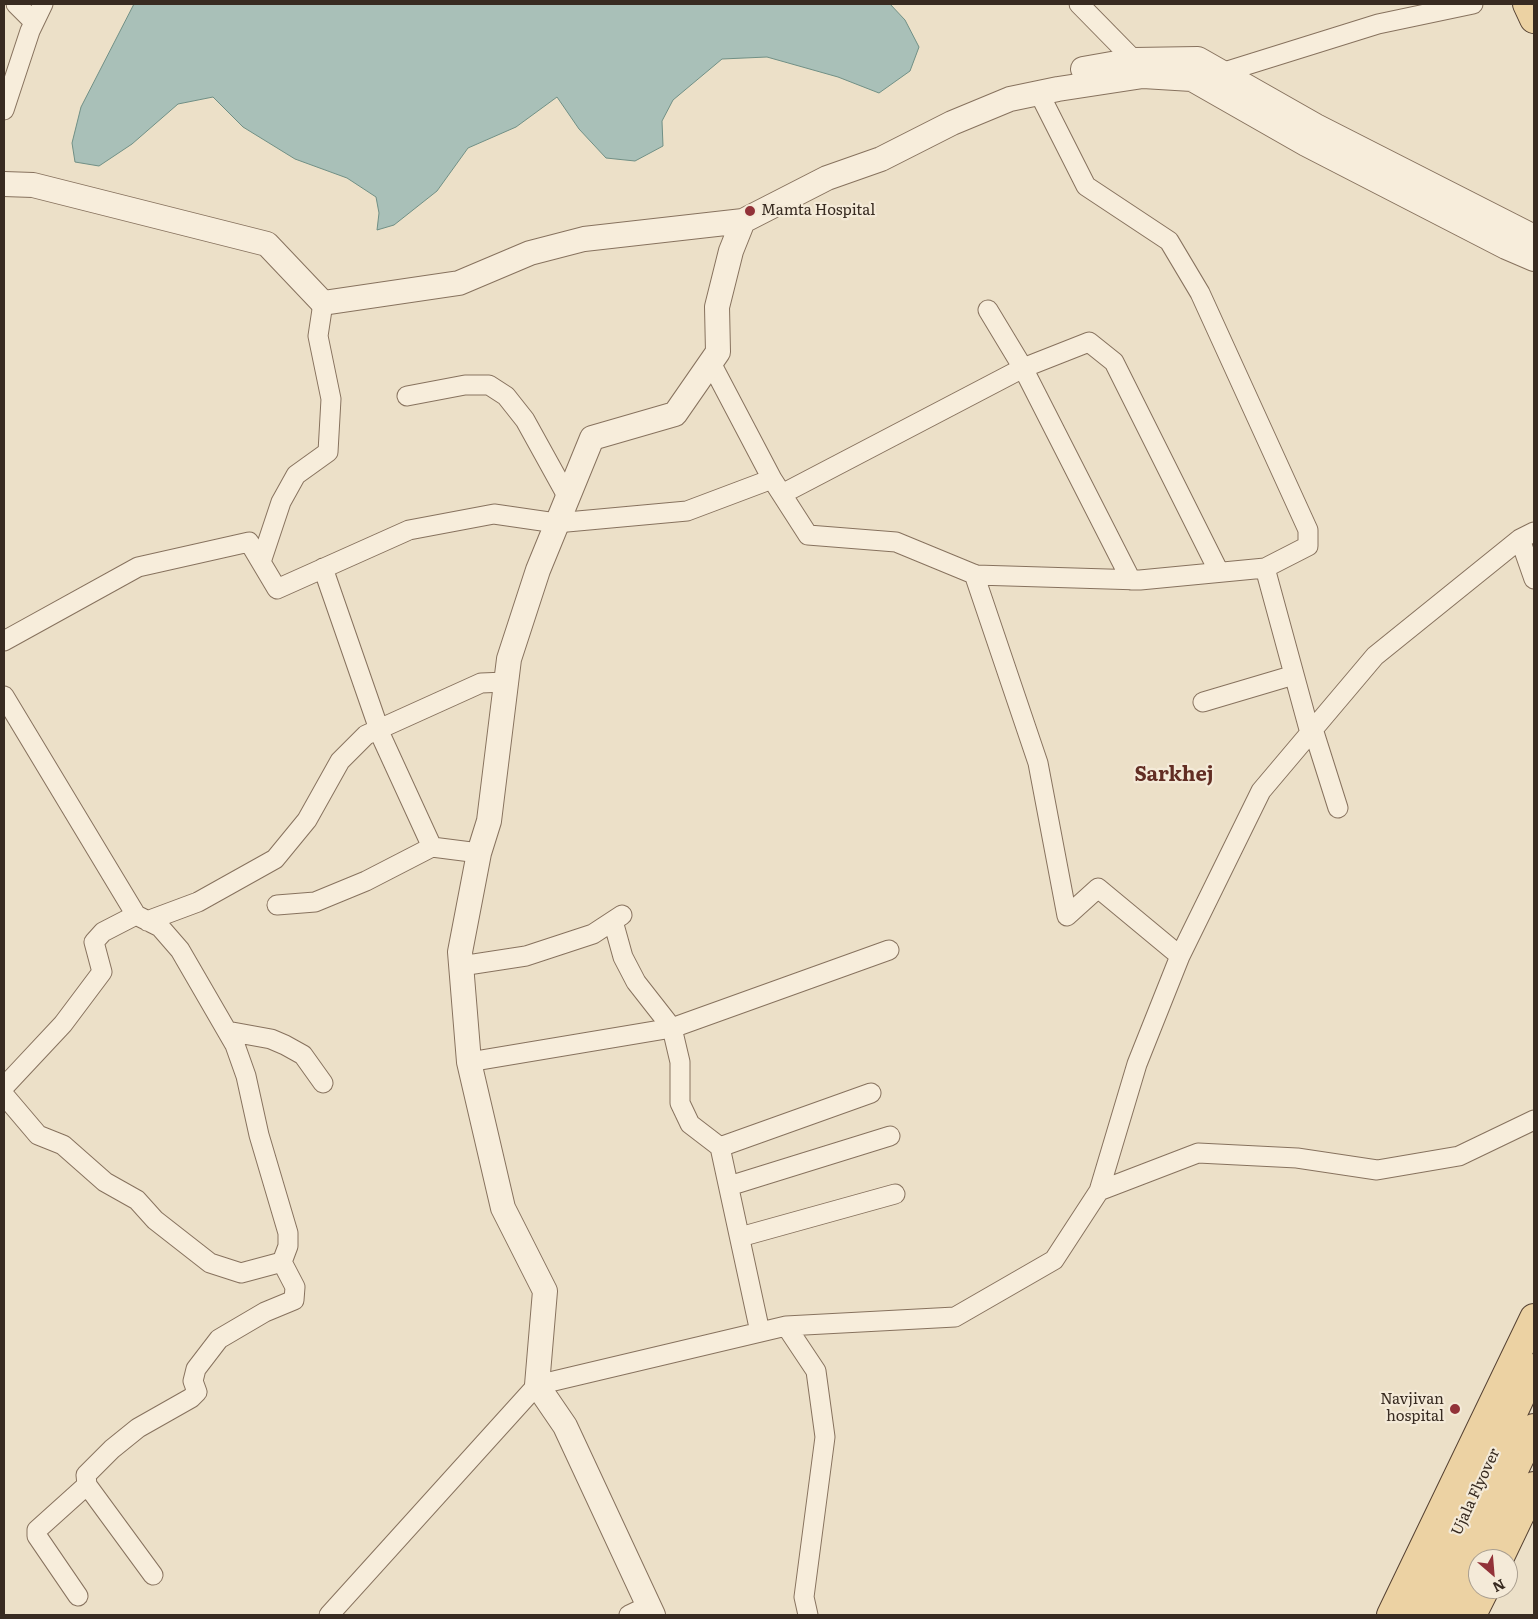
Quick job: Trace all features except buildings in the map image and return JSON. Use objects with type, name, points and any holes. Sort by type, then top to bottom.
[{"type":"main road","points":[[1527,4],[1534,19]]},
{"type":"main road","points":[[1391,1615],[1534,1318]]},
{"type":"main road","name":"Ujala Flyover","points":[[1419,1615],[1534,1368]]},
{"type":"main road","name":"Ujala Flyover","points":[[1445,1615],[1534,1428]]},
{"type":"main road","points":[[1504,1549],[1534,1486]]},
{"type":"main road","points":[[1472,1615],[1480,1599]]},
{"type":"street","points":[[16,4],[34,22]]},
{"type":"street","points":[[4,110],[9,79],[43,4]]},
{"type":"street","points":[[1078,4],[1134,60]]},
{"type":"street","points":[[1221,73],[1378,24],[1473,4]]},
{"type":"street","points":[[827,178],[871,146],[945,108],[994,88],[1040,77],[1134,60],[1198,59],[1316,126],[1534,237]]},
{"type":"street","points":[[323,303],[460,283],[530,253],[584,239],[743,221],[827,178],[881,159],[952,123],[1010,100],[1039,93],[1143,76],[1192,79],[1306,144],[1506,247],[1534,259]]},
{"type":"street","points":[[711,363],[777,486],[808,535],[896,542],[974,574],[1131,580],[1265,568],[1308,546],[1308,530],[1200,293],[1169,241],[1086,186],[1039,93]]},
{"type":"street","points":[[4,184],[33,185],[267,244],[323,303]]},
{"type":"street","points":[[629,1615],[651,1610],[564,1426],[537,1385],[545,1291],[503,1208],[469,1062],[460,952],[479,852],[489,821],[509,659],[538,570],[556,523],[592,438],[675,414],[718,352],[717,307],[731,251],[743,221]]},
{"type":"street","points":[[261,562],[281,502],[296,475],[328,452],[330,399],[318,336],[323,303]]},
{"type":"street","points":[[988,310],[1023,368],[1131,580]]},
{"type":"street","points":[[4,641],[138,567],[249,542],[277,589],[410,530],[494,514],[556,523],[687,511],[777,486],[1023,368],[1089,342],[1114,362],[1219,572]]},
{"type":"street","points":[[407,396],[465,386],[489,385],[506,396],[526,420],[567,496]]},
{"type":"street","points":[[329,1615],[537,1385],[786,1326],[955,1317],[1054,1260],[1099,1191],[1137,1064],[1180,956],[1261,791],[1375,656],[1527,535],[1534,580]]},
{"type":"street","points":[[322,568],[379,728],[432,847]]},
{"type":"street","points":[[1265,568],[1294,675],[1338,808]]},
{"type":"street","points":[[974,574],[1038,763],[1067,916],[1098,888],[1180,956]]},
{"type":"street","points":[[1203,702],[1294,675]]},
{"type":"street","points":[[4,1087],[63,1024],[102,972],[94,942],[103,932],[142,918],[198,902],[275,859],[307,820],[340,762],[366,735],[481,683],[506,682]]},
{"type":"street","points":[[4,696],[142,918],[160,927],[180,950],[235,1045],[246,1076],[259,1135],[288,1233],[288,1246],[282,1262],[295,1287],[294,1300],[265,1312],[218,1339],[196,1369],[193,1381],[197,1392],[191,1398],[138,1428],[112,1449],[86,1475],[87,1485],[153,1575]]},
{"type":"street","points":[[276,905],[315,902],[366,880],[432,847],[479,852]]},
{"type":"street","points":[[461,966],[526,956],[593,934],[618,918],[623,957],[636,982],[672,1028],[680,1062],[680,1103],[690,1124],[720,1148],[760,1332]]},
{"type":"street","points":[[469,1062],[672,1028],[889,950]]},
{"type":"street","points":[[227,1031],[271,1039],[285,1045],[303,1055],[323,1083]]},
{"type":"street","points":[[720,1148],[871,1093]]},
{"type":"street","points":[[4,1095],[38,1135],[63,1145],[105,1182],[137,1200],[155,1220],[210,1263],[241,1273],[282,1262]]},
{"type":"street","points":[[1099,1191],[1198,1153],[1296,1158],[1377,1170],[1459,1156],[1534,1120]]},
{"type":"street","points":[[729,1186],[890,1136]]},
{"type":"street","points":[[740,1237],[895,1194]]},
{"type":"street","points":[[786,1326],[816,1371],[825,1437],[804,1597],[808,1615]]},
{"type":"street","points":[[78,1596],[37,1536],[37,1530],[87,1485]]},
{"type":"water","points":[[134,4],[890,4],[905,20],[919,47],[910,71],[879,93],[838,77],[767,57],[722,59],[673,100],[662,121],[663,146],[635,161],[606,158],[579,129],[557,97],[516,127],[468,148],[437,191],[394,225],[377,230],[379,213],[376,197],[347,178],[295,159],[243,127],[213,97],[178,104],[132,144],[99,166],[75,162],[72,143],[81,107]]},
{"type":"place","name":"Mamta Hospital","points":[[750,211]]},
{"type":"place","name":"Navjivan hospital","points":[[1455,1409]]},
{"type":"district","name":"Sarkhej","points":[[1174,775]]}]
